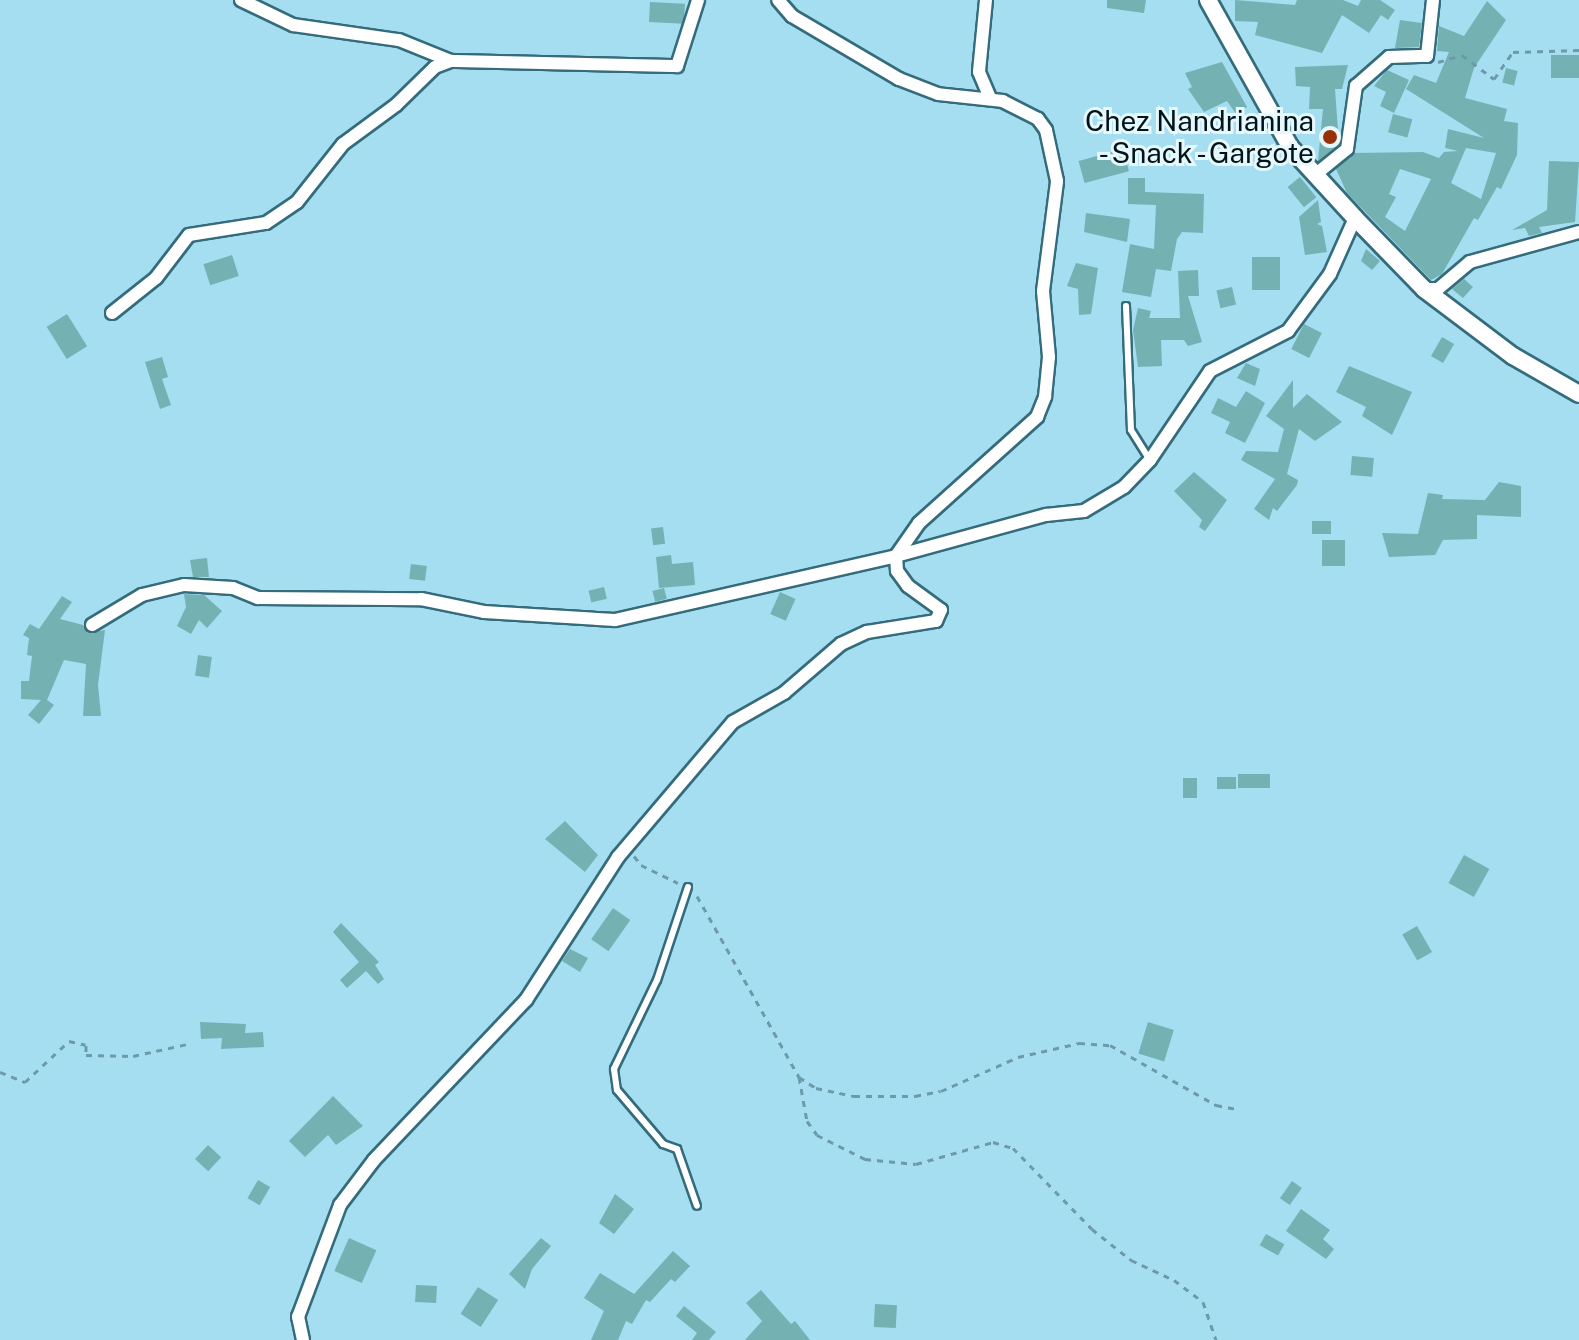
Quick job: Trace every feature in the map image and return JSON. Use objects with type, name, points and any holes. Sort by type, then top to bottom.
[{"type":"street","points":[[241,0],[293,25],[399,40],[451,61],[677,66],[698,0]]},
{"type":"street","points":[[303,1340],[298,1317],[340,1205],[408,1120],[526,1000],[630,841],[733,722],[784,693],[841,644],[867,632],[936,621],[941,610],[908,586],[897,571],[896,556],[919,523],[1037,417],[1045,397],[1049,357],[1043,291],[1057,181],[1051,150],[1038,119],[989,96],[938,94],[899,79],[792,16],[778,0]]},
{"type":"street","points":[[986,0],[979,72],[989,96]]},
{"type":"street","points":[[1208,0],[1290,147],[1355,218],[1424,289],[1513,356],[1579,394]]},
{"type":"street","points":[[1316,174],[1347,149],[1356,86],[1389,57],[1427,56],[1433,0]]},
{"type":"street","points":[[112,313],[156,278],[189,235],[266,223],[297,202],[343,144],[396,105],[417,80],[451,61]]},
{"type":"street","points":[[92,625],[142,595],[184,585],[233,588],[258,598],[421,599],[484,612],[615,620],[896,556],[1046,515],[1084,511],[1124,487],[1150,460],[1210,371],[1288,331],[1330,274],[1355,218]]},
{"type":"street","points":[[1424,289],[1438,289],[1470,262],[1579,232]]},
{"type":"lane","points":[[1126,306],[1123,349],[1131,430],[1150,460]]},
{"type":"lane","points":[[688,887],[657,980],[614,1069],[617,1090],[663,1144],[677,1149],[697,1206]]},
{"type":"path","points":[[1427,56],[1441,63],[1462,55],[1494,79],[1513,52],[1579,50]]},
{"type":"path","points":[[630,841],[641,865],[688,887],[799,1077],[807,1121],[817,1135],[865,1159],[916,1164],[993,1142],[1013,1148],[1092,1229],[1131,1260],[1174,1280],[1203,1302],[1216,1340]]},
{"type":"path","points":[[0,1072],[25,1082],[69,1041],[86,1045],[86,1055],[133,1056],[187,1044]]},
{"type":"path","points":[[799,1077],[816,1088],[854,1096],[915,1096],[941,1091],[1029,1053],[1079,1043],[1110,1045],[1216,1105],[1237,1109]]},
{"type":"building","points":[[1107,0],[1146,0],[1144,13],[1107,8]]},
{"type":"building","points":[[1235,0],[1295,5],[1297,0],[1343,0],[1358,6],[1361,0],[1380,0],[1395,10],[1388,20],[1381,15],[1369,33],[1342,15],[1322,53],[1255,35],[1258,22],[1235,21]]},
{"type":"building","points":[[1487,1],[1506,20],[1474,68],[1465,98],[1507,109],[1504,121],[1518,123],[1517,155],[1501,189],[1497,187],[1478,220],[1474,218],[1442,274],[1431,280],[1347,193],[1336,169],[1354,153],[1423,152],[1439,158],[1444,152],[1458,151],[1445,148],[1448,129],[1484,138],[1406,89],[1414,75],[1436,83],[1449,52],[1437,51],[1439,26],[1464,36]],"holes":[[[1466,148],[1496,153],[1481,199],[1451,183]],[[1400,169],[1431,179],[1405,231],[1385,217],[1396,197],[1389,194]]]},
{"type":"building","points":[[650,2],[685,4],[684,24],[649,22]]},
{"type":"building","points":[[1400,20],[1422,23],[1419,47],[1395,48]]},
{"type":"building","points":[[1551,55],[1579,55],[1579,78],[1551,78]]},
{"type":"building","points":[[1222,62],[1247,107],[1236,114],[1227,101],[1204,112],[1188,89],[1192,87],[1185,73]]},
{"type":"building","points":[[1348,65],[1342,89],[1335,89],[1339,144],[1318,161],[1323,109],[1309,109],[1310,87],[1296,86],[1295,67]]},
{"type":"building","points":[[1506,68],[1518,71],[1514,85],[1502,83]]},
{"type":"building","points":[[1387,70],[1409,80],[1394,113],[1380,106],[1386,92],[1374,86]]},
{"type":"building","points":[[1393,114],[1412,119],[1407,138],[1388,132]]},
{"type":"building","points":[[1123,149],[1129,171],[1085,183],[1079,161]]},
{"type":"building","points":[[1549,161],[1579,162],[1575,222],[1539,227],[1542,233],[1529,236],[1525,228],[1512,230],[1547,210]]},
{"type":"building","points":[[1300,177],[1316,197],[1304,207],[1288,187]]},
{"type":"building","points":[[1128,178],[1145,178],[1145,192],[1204,194],[1203,233],[1182,232],[1177,239],[1171,271],[1156,269],[1151,297],[1122,292],[1130,244],[1154,249],[1156,205],[1128,204]]},
{"type":"building","points":[[1318,200],[1321,222],[1317,224],[1322,226],[1327,252],[1305,255],[1299,217]]},
{"type":"building","points":[[1086,213],[1130,219],[1127,242],[1084,232]]},
{"type":"building","points":[[1366,249],[1380,261],[1372,270],[1361,261]]},
{"type":"building","points":[[232,255],[239,276],[210,285],[203,264]]},
{"type":"building","points":[[1252,257],[1280,257],[1280,290],[1252,290]]},
{"type":"building","points":[[1076,263],[1098,268],[1091,314],[1079,315],[1078,289],[1067,286]]},
{"type":"building","points":[[1198,270],[1199,296],[1188,296],[1202,342],[1188,346],[1184,340],[1161,340],[1162,366],[1138,367],[1133,330],[1138,308],[1151,311],[1149,318],[1180,318],[1178,271]]},
{"type":"building","points":[[1464,279],[1473,287],[1463,298],[1452,289]]},
{"type":"building","points":[[1232,287],[1236,305],[1220,308],[1216,291]]},
{"type":"building","points":[[67,314],[87,346],[67,359],[47,327]]},
{"type":"building","points":[[1304,324],[1322,333],[1309,358],[1291,349]]},
{"type":"building","points":[[1442,337],[1454,344],[1443,363],[1431,356]]},
{"type":"building","points":[[162,357],[168,377],[162,379],[171,405],[160,409],[145,362]]},
{"type":"building","points":[[1246,363],[1260,369],[1255,386],[1237,378]]},
{"type":"building","points":[[1349,366],[1412,392],[1392,435],[1362,416],[1366,407],[1336,392]]},
{"type":"building","points":[[1293,380],[1293,408],[1307,394],[1342,422],[1315,441],[1299,429],[1287,474],[1298,480],[1297,485],[1277,511],[1273,508],[1269,520],[1254,509],[1275,479],[1241,460],[1246,451],[1278,452],[1284,429],[1266,416]]},
{"type":"building","points":[[1246,391],[1265,403],[1245,443],[1225,433],[1230,422],[1211,413],[1218,398],[1236,407]]},
{"type":"building","points":[[1352,456],[1374,458],[1372,477],[1350,475]]},
{"type":"building","points":[[1194,472],[1227,500],[1205,531],[1199,527],[1202,520],[1174,491]]},
{"type":"building","points":[[1499,482],[1521,486],[1521,517],[1477,515],[1477,539],[1443,540],[1435,555],[1389,557],[1382,533],[1418,534],[1428,493],[1443,495],[1442,499],[1485,500]]},
{"type":"building","points":[[1312,521],[1331,521],[1331,534],[1312,534]]},
{"type":"building","points":[[663,527],[665,544],[653,545],[651,528]]},
{"type":"building","points":[[1322,540],[1345,540],[1345,566],[1322,566]]},
{"type":"building","points":[[671,555],[672,564],[693,562],[695,585],[659,588],[656,557]]},
{"type":"building","points":[[207,558],[209,577],[193,577],[190,560]]},
{"type":"building","points":[[411,564],[427,566],[425,581],[409,579]]},
{"type":"building","points":[[604,587],[607,599],[591,603],[588,591]]},
{"type":"building","points":[[664,588],[667,599],[655,602],[652,591]]},
{"type":"building","points":[[780,592],[796,599],[786,621],[770,614]]},
{"type":"building","points":[[184,594],[204,595],[222,611],[207,628],[199,620],[191,634],[177,626],[186,607]]},
{"type":"building","points":[[62,596],[72,602],[60,619],[83,625],[88,633],[105,630],[98,685],[101,716],[83,716],[86,664],[64,660],[47,700],[54,705],[39,724],[28,715],[41,700],[21,699],[21,681],[29,681],[32,656],[27,655],[29,638],[23,635],[30,624],[39,629]]},
{"type":"building","points":[[198,655],[212,657],[209,678],[195,676]]},
{"type":"building","points":[[1238,774],[1270,774],[1270,788],[1238,788]]},
{"type":"building","points":[[1217,777],[1236,777],[1236,789],[1217,789]]},
{"type":"building","points":[[1183,778],[1197,778],[1197,798],[1183,798]]},
{"type":"building","points":[[565,821],[598,855],[585,872],[545,839]]},
{"type":"building","points":[[1464,855],[1489,869],[1474,897],[1448,883]]},
{"type":"building","points":[[613,908],[630,920],[608,951],[591,939]]},
{"type":"building","points":[[341,923],[379,962],[375,965],[384,979],[378,984],[366,971],[347,988],[340,980],[359,962],[333,932]]},
{"type":"building","points":[[1417,926],[1432,952],[1417,960],[1402,935]]},
{"type":"building","points":[[570,949],[588,958],[580,972],[562,961]]},
{"type":"building","points":[[200,1022],[246,1024],[245,1033],[263,1032],[264,1047],[221,1049],[222,1038],[201,1039]]},
{"type":"building","points":[[1148,1022],[1174,1030],[1164,1061],[1138,1054]]},
{"type":"building","points":[[333,1096],[363,1126],[336,1145],[328,1135],[305,1157],[289,1141]]},
{"type":"building","points":[[208,1145],[221,1157],[208,1171],[195,1159]]},
{"type":"building","points":[[258,1180],[270,1187],[260,1205],[248,1198]]},
{"type":"building","points":[[1292,1181],[1302,1188],[1290,1205],[1280,1198]]},
{"type":"building","points":[[615,1194],[634,1209],[614,1234],[599,1223]]},
{"type":"building","points":[[1301,1209],[1330,1230],[1323,1239],[1334,1249],[1326,1259],[1286,1231]]},
{"type":"building","points":[[1266,1234],[1284,1244],[1278,1256],[1260,1245]]},
{"type":"building","points":[[349,1238],[376,1250],[362,1283],[334,1271]]},
{"type":"building","points":[[541,1238],[551,1246],[532,1269],[525,1289],[509,1274]]},
{"type":"building","points":[[673,1251],[690,1266],[675,1282],[671,1279],[650,1302],[646,1300],[632,1324],[626,1321],[618,1340],[591,1340],[604,1311],[584,1298],[600,1273],[634,1294]]},
{"type":"building","points":[[416,1285],[437,1286],[436,1303],[415,1302]]},
{"type":"building","points":[[478,1287],[498,1300],[481,1327],[461,1314]]},
{"type":"building","points":[[761,1290],[791,1324],[795,1321],[810,1340],[745,1340],[762,1321],[746,1303]]},
{"type":"building","points":[[875,1304],[897,1305],[896,1328],[874,1327]]},
{"type":"building","points":[[684,1306],[716,1332],[709,1340],[692,1340],[697,1333],[676,1316]]},
{"type":"place","name":"Chez Nandrianina - Snack - Gargote","points":[[1330,137]]}]
